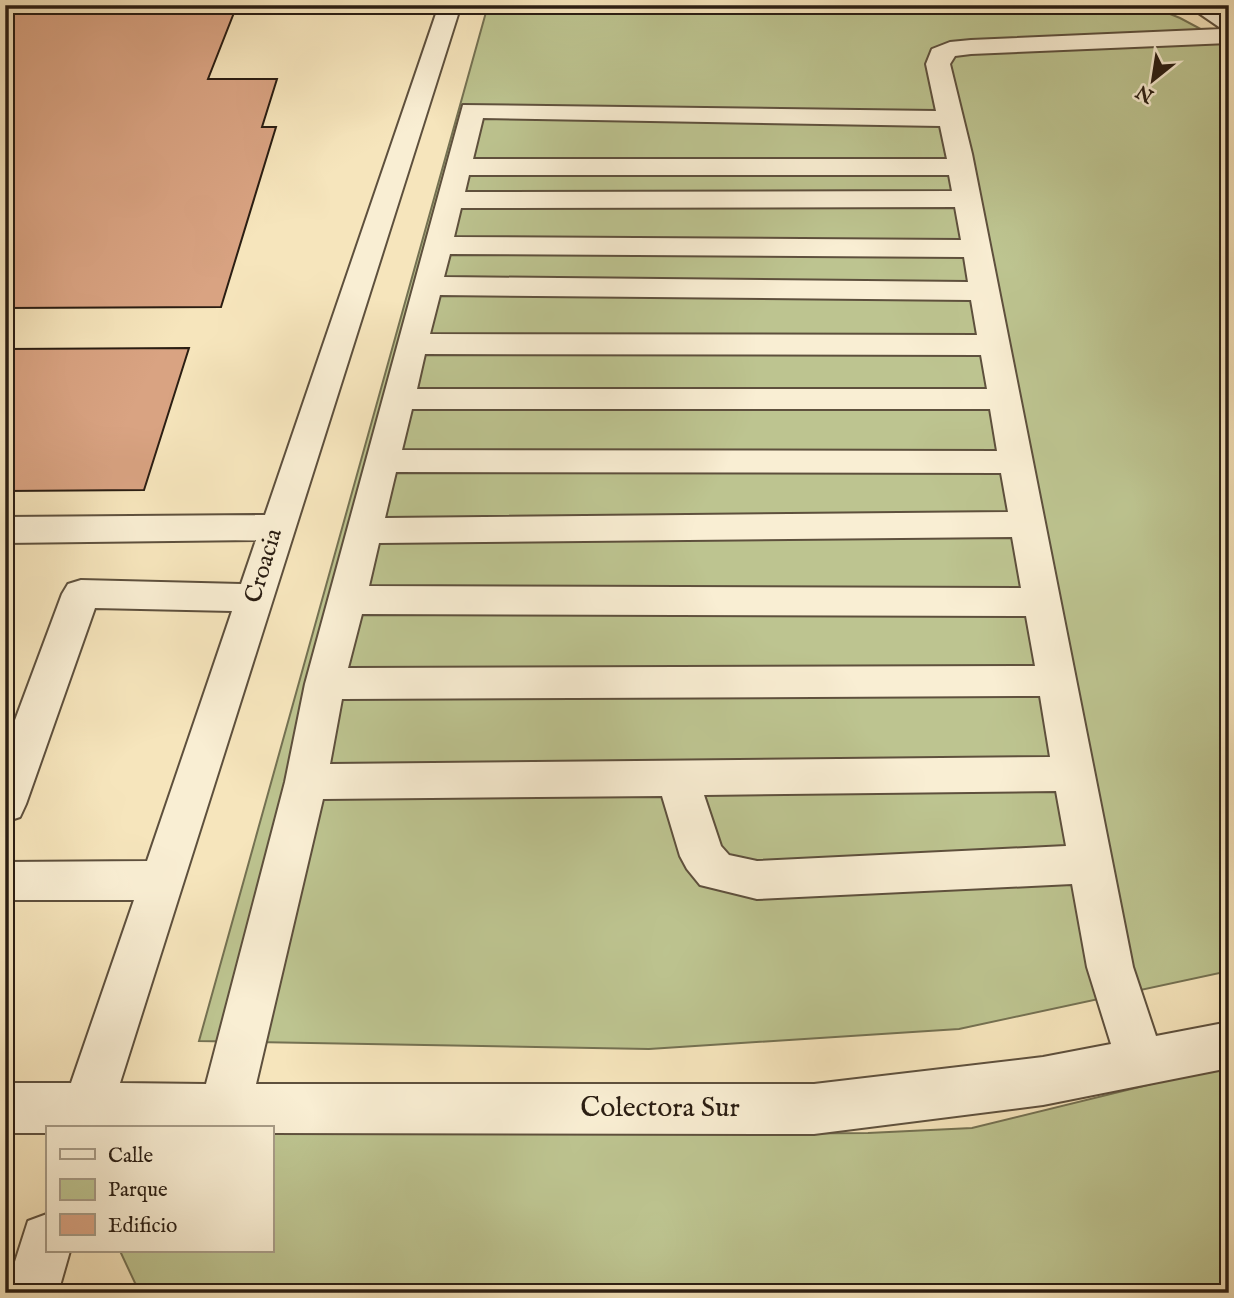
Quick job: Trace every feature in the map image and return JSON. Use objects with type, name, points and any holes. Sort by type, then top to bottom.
[{"type":"street","name":"Croacia","points":[[84,1118],[255,598],[275,527],[450,5]]},
{"type":"street","points":[[1198,5],[1229,24]]},
{"type":"street","points":[[1141,1062],[1110,967],[964,183],[938,64],[940,54],[950,49],[1229,36]]},
{"type":"street","points":[[225,1108],[306,782],[326,684],[472,110],[951,119]]},
{"type":"street","points":[[458,167],[964,183]]},
{"type":"street","points":[[449,200],[964,183]]},
{"type":"street","points":[[438,245],[976,249]]},
{"type":"street","points":[[427,286],[984,290]]},
{"type":"street","points":[[412,344],[994,345]]},
{"type":"street","points":[[398,399],[1004,399]]},
{"type":"street","points":[[383,461],[1016,462]]},
{"type":"street","points":[[365,531],[1028,524]]},
{"type":"street","points":[[5,530],[275,527]]},
{"type":"street","points":[[5,804],[81,594],[255,598]]},
{"type":"street","points":[[347,600],[1042,602]]},
{"type":"street","points":[[326,684],[1057,681]]},
{"type":"street","points":[[306,782],[1074,774]]},
{"type":"street","points":[[678,778],[702,856],[716,871],[757,880],[1091,864]]},
{"type":"street","points":[[5,881],[162,880]]},
{"type":"street","name":"Colectora Sur","points":[[5,1108],[84,1118],[225,1108],[814,1109],[1043,1081],[1229,1045]]},
{"type":"street","points":[[31,1293],[46,1243]]},
{"type":"green space","points":[[488,5],[1148,5],[1180,18],[1229,44],[1229,971],[959,1029],[649,1049],[199,1041]]},
{"type":"green space","points":[[1229,1065],[1229,1293],[145,1293],[135,1283],[120,1252],[273,1252],[273,1130],[741,1134],[868,1133],[972,1128]]},
{"type":"building","points":[[5,5],[237,5],[208,79],[277,79],[262,127],[276,127],[221,307],[5,308]]},
{"type":"building","points":[[189,348],[144,490],[5,491],[5,349]]}]
